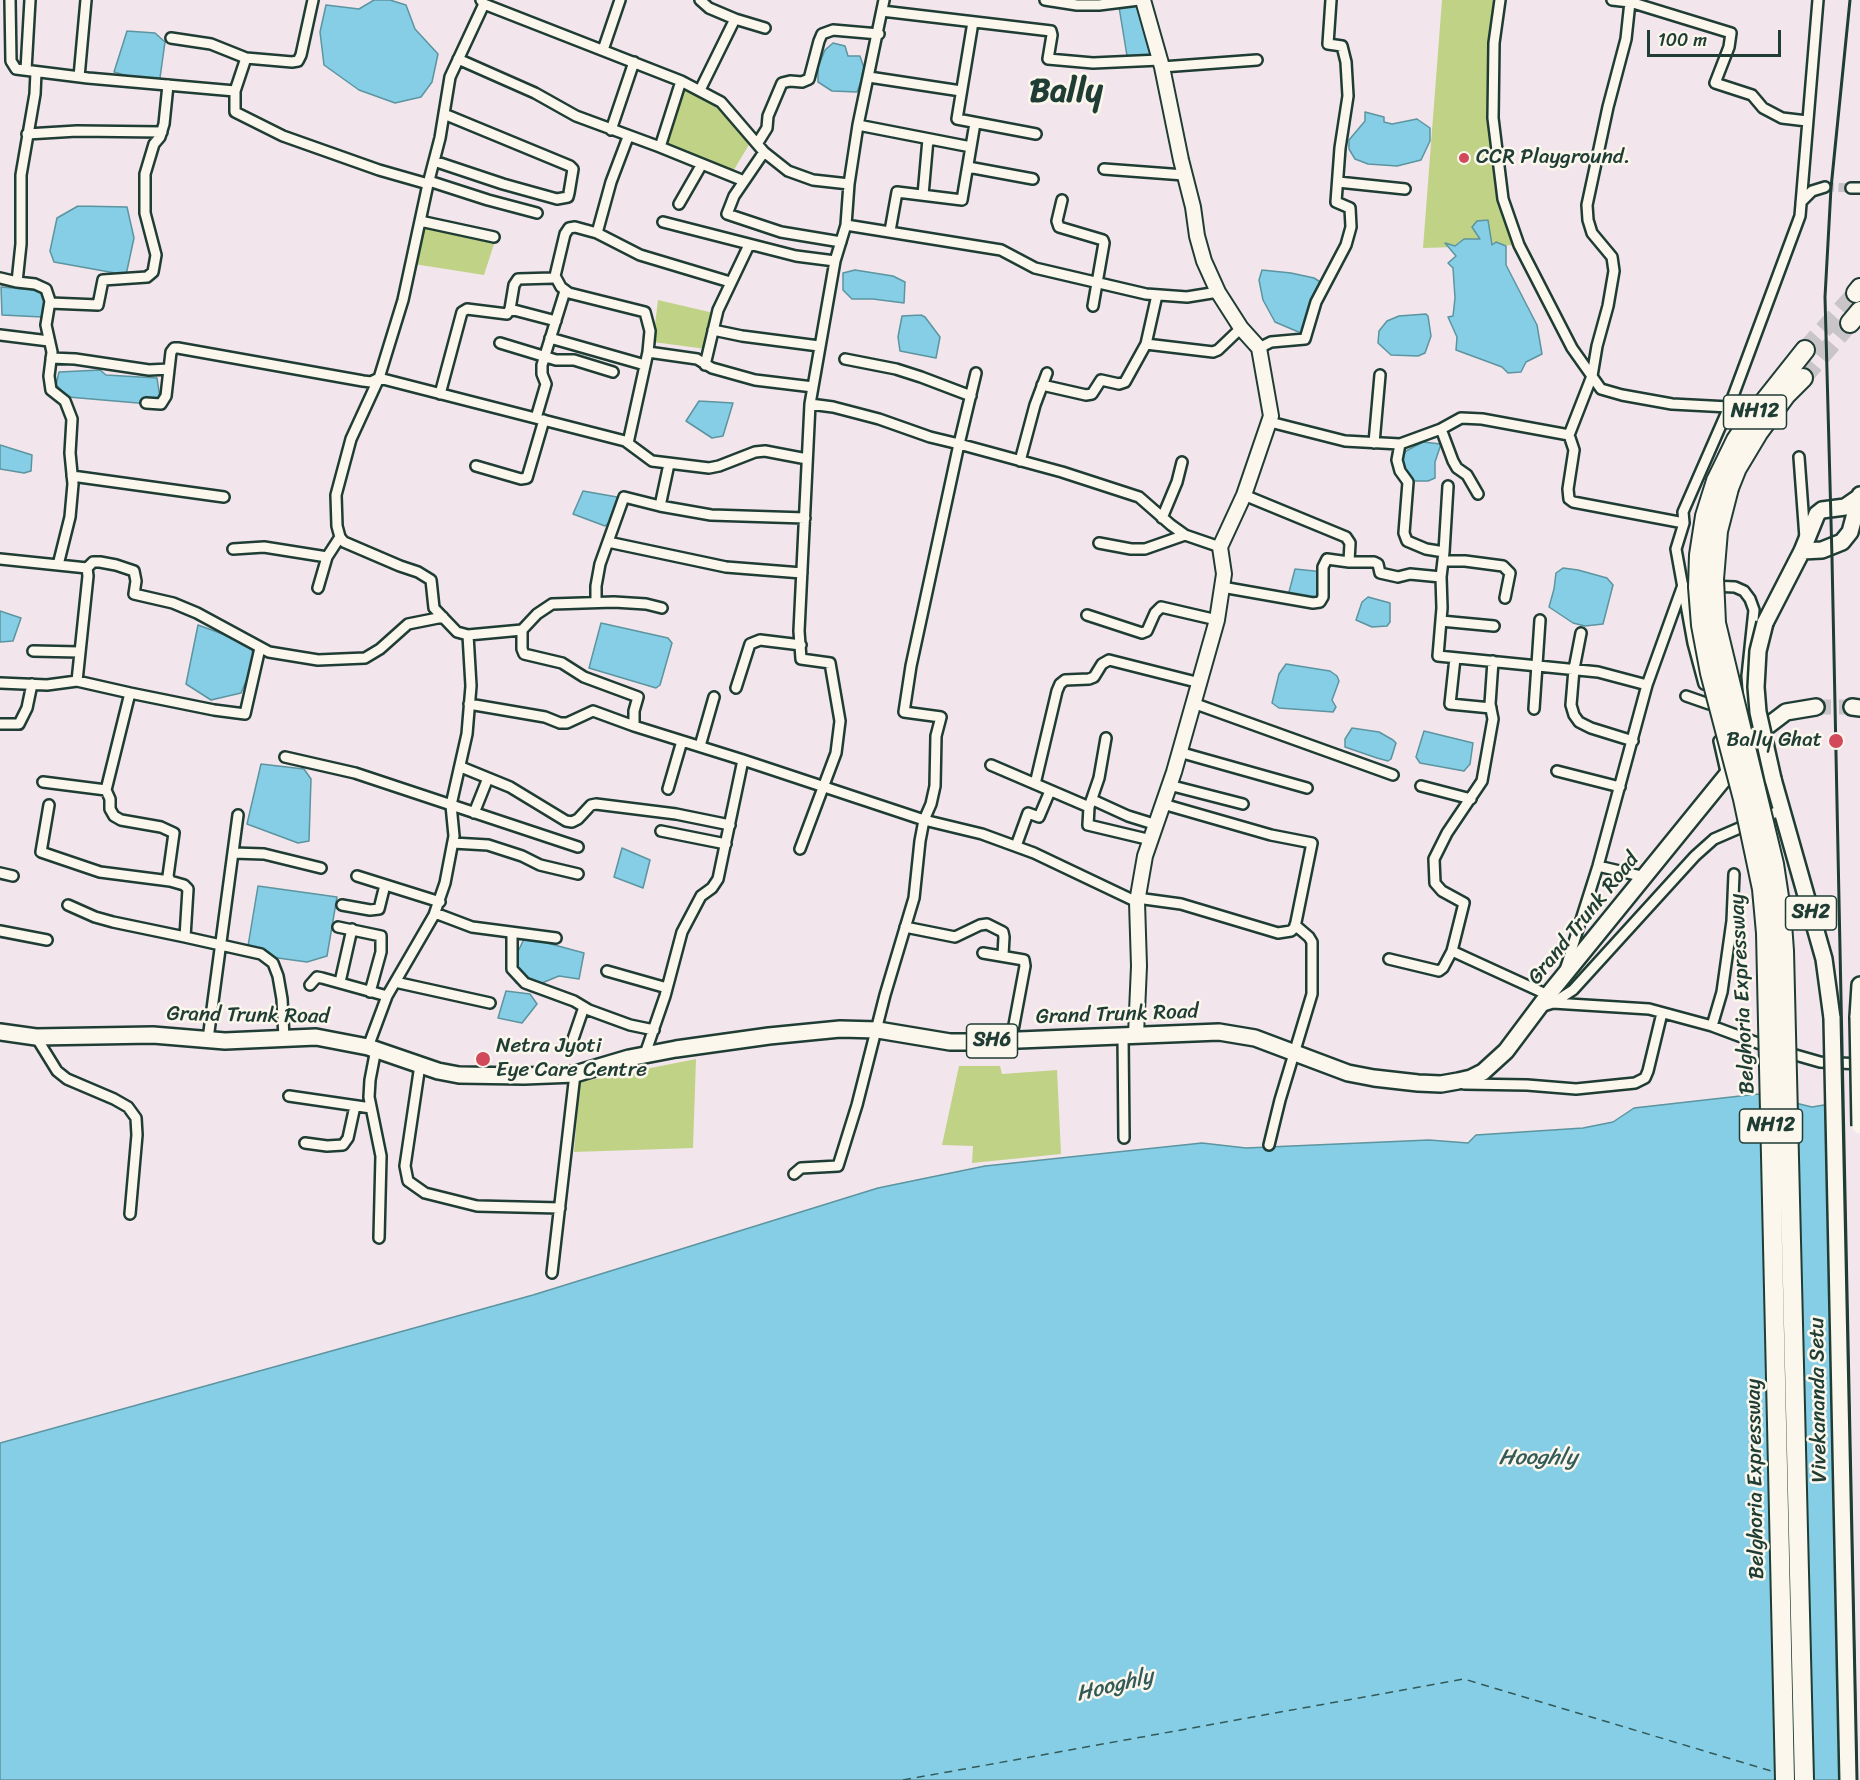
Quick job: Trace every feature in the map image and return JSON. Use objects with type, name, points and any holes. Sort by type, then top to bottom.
[{"type":"highway","name":"Belghoria Expressway","points":[[1804,1780],[1789,1072],[1781,910],[1774,864],[1716,623],[1714,579],[1723,485],[1736,440],[1805,350]]},
{"type":"highway","name":"Belghoria Expressway","points":[[1785,1780],[1766,933],[1762,889],[1713,684],[1701,625],[1698,587],[1699,555],[1706,516],[1723,485],[1758,433],[1781,402],[1803,378]]},
{"type":"main road","points":[[1804,547],[1822,550],[1837,546],[1842,542],[1850,532],[1859,496]]},
{"type":"main road","name":"SH2","points":[[1781,810],[1758,712],[1756,687],[1758,651],[1765,623],[1804,547],[1817,514],[1822,510],[1845,507],[1859,496]]},
{"type":"main road","name":"Grand Trunk Road","points":[[0,1032],[36,1037],[153,1035],[233,1041],[331,1038],[459,1075],[575,1074],[645,1054],[840,1029],[878,1030],[950,1042],[1181,1032],[1238,1034],[1294,1051],[1348,1073],[1396,1081],[1441,1084],[1471,1078],[1483,1072],[1506,1051],[1547,1002],[1562,978],[1755,740],[1775,719],[1786,712],[1816,707]]},
{"type":"main road","name":"Vivekananda Setu","points":[[1781,810],[1824,959],[1832,1018],[1848,1780]]},
{"type":"main road","points":[[1860,986],[1857,1017],[1860,1126]]},
{"type":"street","points":[[10,0],[11,61],[16,69],[236,91]]},
{"type":"street","points":[[17,282],[21,244],[21,176],[35,94],[31,71],[30,0]]},
{"type":"street","points":[[79,77],[86,0]]},
{"type":"street","points":[[171,38],[210,44],[246,58],[298,61],[313,0]]},
{"type":"street","points":[[499,10],[504,0]]},
{"type":"street","points":[[603,50],[620,0]]},
{"type":"street","points":[[700,0],[709,8],[765,28]]},
{"type":"street","points":[[800,849],[836,753],[840,721],[830,663],[801,659],[799,631],[810,404],[835,261],[846,225],[849,184],[858,125],[879,34],[884,0]]},
{"type":"street","points":[[1045,0],[1077,5],[1141,0],[1161,64],[1204,261],[1218,292],[1241,328],[1259,348],[1270,400],[1270,422],[1244,495],[1220,547],[1224,574],[1217,620],[1170,785],[1145,856],[1137,900],[1139,966],[1130,1035],[1124,1138]]},
{"type":"street","points":[[1259,348],[1272,342],[1305,339],[1316,302],[1347,245],[1352,227],[1350,208],[1336,202],[1340,148],[1348,96],[1346,62],[1342,46],[1328,44],[1331,0]]},
{"type":"street","points":[[1500,0],[1494,43],[1493,118],[1503,199],[1519,245],[1572,348],[1601,389],[1672,404],[1729,407]]},
{"type":"street","points":[[1612,0],[1630,2],[1731,33],[1729,47],[1715,83],[1752,95],[1763,108],[1782,118],[1807,121]]},
{"type":"street","points":[[1727,776],[1693,643],[1676,549],[1684,523],[1683,512],[1729,407],[1800,216],[1818,0]]},
{"type":"street","points":[[662,608],[646,604],[596,602],[552,604],[537,614],[522,630],[468,635],[457,632],[434,608],[430,580],[418,572],[344,543],[340,537],[337,526],[336,495],[351,439],[379,378],[403,300],[450,77],[482,2],[700,90],[721,102],[764,152],[794,174],[813,180],[849,184]]},
{"type":"street","points":[[1630,2],[1626,39],[1608,107],[1587,205],[1592,232],[1612,257],[1614,271],[1592,376],[1569,435],[1574,450],[1568,489],[1569,499],[1573,502],[1684,523]]},
{"type":"street","points":[[882,11],[1051,31],[1048,59],[1093,63],[1161,64],[1257,60]]},
{"type":"street","points":[[700,90],[735,19]]},
{"type":"street","points":[[973,22],[957,118],[1036,134]]},
{"type":"street","points":[[757,144],[767,128],[768,116],[782,83],[809,80],[822,34],[833,30],[879,34]]},
{"type":"street","points":[[246,58],[236,91],[236,112],[283,136],[379,170],[537,213]]},
{"type":"street","points":[[458,59],[535,93],[576,116],[744,181]]},
{"type":"street","points":[[611,130],[634,62]]},
{"type":"street","points":[[869,77],[961,91]]},
{"type":"street","points":[[660,147],[681,81]]},
{"type":"street","points":[[50,303],[98,305],[103,280],[147,277],[153,272],[156,255],[145,213],[145,174],[154,144],[162,132],[168,85]]},
{"type":"street","points":[[434,160],[503,184],[557,199],[568,197],[573,176],[570,166],[444,114]]},
{"type":"street","points":[[890,231],[897,192],[962,200],[975,123]]},
{"type":"street","points":[[858,125],[971,147]]},
{"type":"street","points":[[27,134],[77,131],[162,132]]},
{"type":"street","points":[[597,233],[608,192],[628,137]]},
{"type":"street","points":[[923,195],[928,139]]},
{"type":"street","points":[[764,152],[734,196],[727,214],[781,232],[841,242]]},
{"type":"street","points":[[679,204],[702,165]]},
{"type":"street","points":[[968,167],[1033,179]]},
{"type":"street","points":[[1104,169],[1184,175]]},
{"type":"street","points":[[1338,182],[1405,189]]},
{"type":"street","points":[[1801,201],[1812,191],[1825,187]]},
{"type":"street","points":[[1062,200],[1057,221],[1059,227],[1102,240],[1104,243],[1093,306]]},
{"type":"street","points":[[420,221],[494,237]]},
{"type":"street","points":[[663,222],[796,256],[835,261]]},
{"type":"street","points":[[846,225],[890,231],[940,242],[1001,250],[1035,268],[1146,294],[1187,297],[1218,292]]},
{"type":"street","points":[[628,443],[648,352],[650,331],[645,312],[580,297],[565,291],[555,276],[567,230],[575,227],[597,233],[640,255],[730,282]]},
{"type":"street","points":[[705,365],[718,310],[749,245]]},
{"type":"street","points":[[440,394],[460,315],[464,310],[507,314],[514,285],[518,279],[555,276]]},
{"type":"street","points":[[0,278],[35,284],[46,289],[50,303],[46,325],[50,341],[51,390],[65,401],[72,418],[70,517],[58,565]]},
{"type":"street","points":[[476,466],[521,479],[527,478],[546,384],[542,369],[565,291]]},
{"type":"street","points":[[1042,385],[1086,395],[1092,394],[1101,380],[1122,384],[1130,375],[1146,344],[1157,295]]},
{"type":"street","points":[[510,309],[556,321]]},
{"type":"street","points":[[1146,344],[1213,352],[1241,328]]},
{"type":"street","points":[[713,330],[819,346]]},
{"type":"street","points":[[0,335],[50,341]]},
{"type":"street","points":[[550,338],[645,365]]},
{"type":"street","points":[[500,344],[556,360],[574,360],[612,372]]},
{"type":"street","points":[[146,403],[160,404],[166,396],[171,352],[174,348],[178,348],[363,381],[371,382],[379,378],[625,441],[652,461],[709,468],[755,452],[765,451],[807,459]]},
{"type":"street","points":[[648,352],[697,358],[705,365],[721,372],[754,380],[813,387]]},
{"type":"street","points":[[51,358],[75,359],[149,370],[169,369]]},
{"type":"street","points":[[845,359],[921,376],[971,396]]},
{"type":"street","points":[[795,1174],[801,1168],[838,1166],[878,1030],[916,886],[924,820],[932,804],[935,786],[936,736],[940,717],[904,712],[931,573],[976,373]]},
{"type":"street","points":[[1020,461],[1047,373]]},
{"type":"street","points":[[1374,443],[1380,375]]},
{"type":"street","points":[[810,404],[833,407],[879,419],[930,437],[1139,497],[1185,535],[1220,547]]},
{"type":"street","points":[[1270,422],[1345,441],[1374,443],[1400,444],[1441,429],[1461,418],[1569,435]]},
{"type":"street","points":[[1441,429],[1456,468],[1467,475],[1478,494]]},
{"type":"street","points":[[1400,444],[1397,460],[1400,471],[1408,482],[1404,533],[1407,541],[1443,557],[1503,566],[1510,573],[1505,598]]},
{"type":"street","points":[[1799,457],[1804,547]]},
{"type":"street","points":[[1162,518],[1177,482],[1182,462]]},
{"type":"street","points":[[660,507],[669,464]]},
{"type":"street","points":[[72,476],[224,497]]},
{"type":"street","points":[[1448,486],[1438,656],[1598,672],[1647,685]]},
{"type":"street","points":[[1244,495],[1346,537],[1350,543],[1349,562]]},
{"type":"street","points":[[596,602],[600,564],[624,497],[660,507],[711,515],[805,518]]},
{"type":"street","points":[[1099,543],[1138,550],[1185,535]]},
{"type":"street","points":[[318,588],[327,557],[340,537]]},
{"type":"street","points":[[608,542],[726,567],[802,573]]},
{"type":"street","points":[[233,549],[264,547],[327,557]]},
{"type":"street","points":[[1222,587],[1313,603],[1320,602],[1323,597],[1323,567],[1327,559],[1374,562],[1378,564],[1380,573],[1398,576],[1410,574],[1441,577]]},
{"type":"street","points":[[0,560],[87,568]]},
{"type":"street","points":[[76,681],[87,568],[93,562],[116,565],[134,571],[136,580],[134,594],[173,603],[197,613],[269,652],[318,660],[365,658],[380,649],[408,624],[443,617]]},
{"type":"street","points":[[1562,978],[1598,866],[1647,685],[1683,584]]},
{"type":"street","points":[[1683,584],[1735,587],[1744,591],[1750,599],[1754,610],[1754,625],[1748,653],[1747,676],[1755,740]]},
{"type":"street","points":[[1088,615],[1142,633],[1146,632],[1155,613],[1161,608],[1217,620]]},
{"type":"street","points":[[1534,709],[1540,620]]},
{"type":"street","points":[[1441,621],[1494,626]]},
{"type":"street","points":[[522,630],[524,654],[562,663],[584,677],[639,697],[634,711],[634,726]]},
{"type":"street","points":[[1581,633],[1574,669],[1571,705],[1574,715],[1579,722],[1591,728],[1633,741]]},
{"type":"street","points":[[379,1238],[381,1156],[371,1108],[372,1048],[387,996],[440,902],[454,836],[451,805],[467,734],[471,686],[468,635]]},
{"type":"street","points":[[736,688],[750,644],[760,640],[801,645]]},
{"type":"street","points":[[0,683],[47,685],[76,681],[214,710],[245,714],[260,648]]},
{"type":"street","points":[[33,651],[79,652]]},
{"type":"street","points":[[1455,658],[1450,704],[1491,708]]},
{"type":"street","points":[[1035,784],[1057,691],[1065,680],[1094,677],[1102,664],[1109,660],[1200,683]]},
{"type":"street","points":[[1389,959],[1439,970],[1443,968],[1452,951],[1464,903],[1442,891],[1435,883],[1434,859],[1447,833],[1482,782],[1493,719],[1490,694],[1493,661]]},
{"type":"street","points":[[0,724],[19,724],[27,708],[32,684]]},
{"type":"street","points":[[130,693],[106,790],[110,799],[110,809],[120,820],[170,830],[174,833],[168,876],[170,881]]},
{"type":"street","points":[[1686,696],[1709,704]]},
{"type":"street","points":[[700,746],[714,697]]},
{"type":"street","points":[[469,704],[545,717],[560,723],[567,723],[593,711],[924,820],[982,834],[1061,865],[1137,900],[1192,907],[1278,933],[1291,931],[1295,925],[1312,843],[1271,835],[1163,804]]},
{"type":"street","points":[[1193,704],[1393,775]]},
{"type":"street","points":[[1106,738],[1088,825],[1151,840]]},
{"type":"street","points":[[668,789],[682,741]]},
{"type":"street","points":[[1179,752],[1307,788]]},
{"type":"street","points":[[285,756],[355,773],[578,847]]},
{"type":"street","points":[[645,1054],[667,988],[682,932],[700,896],[715,884],[726,844],[743,760]]},
{"type":"street","points":[[991,765],[1050,791],[1157,825]]},
{"type":"street","points":[[460,767],[510,787],[566,821],[572,822],[578,819],[591,805],[596,804],[661,812],[730,825]]},
{"type":"street","points":[[1557,771],[1620,787]]},
{"type":"street","points":[[474,813],[488,778]]},
{"type":"street","points":[[43,782],[106,790]]},
{"type":"street","points":[[1170,785],[1243,804]]},
{"type":"street","points":[[1421,786],[1471,799]]},
{"type":"street","points":[[1016,846],[1028,813],[1039,817],[1050,791]]},
{"type":"street","points":[[49,805],[41,852],[100,872],[170,881],[184,885],[188,889],[185,937]]},
{"type":"street","points":[[1547,1002],[1573,990],[1695,856],[1714,839],[1781,810]]},
{"type":"street","points":[[208,1039],[238,815]]},
{"type":"street","points":[[661,831],[726,844]]},
{"type":"street","points":[[453,843],[488,845],[522,856],[540,865],[578,874]]},
{"type":"street","points":[[233,853],[264,854],[321,868]]},
{"type":"street","points":[[1598,866],[1645,877]]},
{"type":"street","points":[[0,873],[13,876]]},
{"type":"street","points":[[1712,1026],[1722,992],[1732,921],[1734,874]]},
{"type":"street","points":[[357,876],[440,902]]},
{"type":"street","points":[[342,905],[370,910],[379,909],[385,885]]},
{"type":"street","points":[[68,905],[113,922],[261,954],[273,963],[278,976],[284,1038]]},
{"type":"street","points":[[435,913],[472,927],[556,938]]},
{"type":"street","points":[[905,927],[955,937],[987,924],[1003,932],[1003,955]]},
{"type":"street","points":[[1269,1144],[1309,1005],[1312,984],[1311,939],[1295,925]]},
{"type":"street","points":[[338,927],[381,936],[381,952],[370,992]]},
{"type":"street","points":[[340,982],[352,929]]},
{"type":"street","points":[[0,931],[47,939]]},
{"type":"street","points":[[512,933],[512,969],[525,983],[630,1025],[654,1030]]},
{"type":"street","points":[[1452,951],[1547,1002],[1635,1007],[1712,1026],[1752,1042],[1808,1059],[1860,1064]]},
{"type":"street","points":[[983,953],[1023,959],[1025,963],[1011,1041]]},
{"type":"street","points":[[607,971],[667,988]]},
{"type":"street","points":[[310,985],[317,977],[387,996]]},
{"type":"street","points":[[395,982],[490,1003]]},
{"type":"street","points":[[571,1045],[584,1007]]},
{"type":"street","points":[[1441,1084],[1527,1085],[1576,1089],[1635,1083],[1645,1078],[1648,1071],[1662,1013]]},
{"type":"street","points":[[36,1037],[57,1071],[67,1079],[128,1107],[135,1118],[137,1135],[130,1214]]},
{"type":"street","points":[[420,1065],[405,1166],[408,1181],[418,1190],[434,1197],[477,1206],[560,1208]]},
{"type":"street","points":[[552,1273],[575,1074]]},
{"type":"street","points":[[289,1095],[371,1108]]},
{"type":"street","points":[[305,1143],[327,1146],[343,1145],[348,1138],[355,1106]]},
{"type":"green space","name":"CCR Playground.","points":[[1442,0],[1500,0],[1493,118],[1503,199],[1519,245],[1423,248]]},
{"type":"green space","points":[[683,86],[716,103],[750,143],[729,178],[662,149]]},
{"type":"green space","points":[[424,226],[495,241],[484,275],[414,264]]},
{"type":"green space","points":[[658,300],[718,314],[706,349],[653,342]]},
{"type":"green space","points":[[696,1059],[693,1148],[574,1152],[580,1082]]},
{"type":"green space","points":[[959,1066],[1000,1066],[1002,1074],[1057,1070],[1061,1154],[972,1163],[973,1146],[942,1145]]},
{"type":"water","points":[[374,0],[390,0],[406,5],[415,29],[438,54],[432,82],[421,97],[395,103],[359,90],[324,65],[320,32],[326,5],[359,9]]},
{"type":"water","points":[[1141,4],[1153,50],[1151,56],[1128,62],[1119,7]]},
{"type":"water","points":[[127,31],[155,33],[165,42],[159,85],[114,72]]},
{"type":"water","points":[[833,43],[845,46],[848,56],[860,56],[865,71],[857,92],[832,91],[818,82],[818,67],[825,50]]},
{"type":"water","points":[[1365,112],[1384,117],[1384,122],[1392,124],[1417,119],[1430,128],[1430,141],[1421,160],[1397,166],[1368,164],[1355,159],[1349,149],[1349,140],[1365,121]]},
{"type":"water","points":[[78,206],[127,207],[134,238],[126,275],[54,262],[50,251],[57,218]]},
{"type":"water","points":[[1488,220],[1492,245],[1496,242],[1506,246],[1506,265],[1537,325],[1542,354],[1526,362],[1521,372],[1508,373],[1502,367],[1456,350],[1457,337],[1448,317],[1453,316],[1455,298],[1453,268],[1448,263],[1456,256],[1445,243],[1455,246],[1464,239],[1480,239],[1472,227],[1477,221]]},
{"type":"water","points":[[855,270],[893,276],[905,282],[904,303],[852,299],[843,290],[843,273]]},
{"type":"water","points":[[1262,270],[1314,278],[1325,285],[1308,336],[1275,322],[1263,300],[1259,280]]},
{"type":"water","points":[[1,287],[38,290],[46,298],[42,317],[2,315]]},
{"type":"water","points":[[1426,314],[1431,336],[1425,353],[1418,356],[1391,355],[1378,343],[1379,331],[1387,321],[1399,316]]},
{"type":"water","points":[[921,315],[940,337],[936,358],[900,351],[898,337],[902,316]]},
{"type":"water","points":[[100,370],[106,375],[157,378],[161,405],[68,397],[56,385],[59,372]]},
{"type":"water","points":[[699,401],[733,403],[723,436],[712,438],[686,421]]},
{"type":"water","points":[[1423,442],[1441,444],[1435,462],[1435,478],[1428,481],[1411,481],[1402,476],[1400,462],[1406,451]]},
{"type":"water","points":[[0,445],[32,455],[31,471],[24,473],[0,469]]},
{"type":"water","points":[[583,491],[617,497],[618,515],[605,526],[573,514]]},
{"type":"water","points":[[1563,568],[1607,578],[1613,585],[1603,624],[1585,626],[1573,623],[1549,607],[1556,573]]},
{"type":"water","points":[[1295,569],[1324,572],[1318,602],[1302,601],[1289,592]]},
{"type":"water","points":[[1368,597],[1390,603],[1390,622],[1387,626],[1372,627],[1356,620],[1362,602]]},
{"type":"water","points":[[0,611],[21,618],[13,641],[0,642]]},
{"type":"water","points":[[601,623],[668,638],[672,643],[660,685],[656,688],[589,668]]},
{"type":"water","points":[[198,625],[250,644],[255,660],[241,693],[211,700],[186,684]]},
{"type":"water","points":[[1286,664],[1330,671],[1337,676],[1339,681],[1332,700],[1336,707],[1333,712],[1279,708],[1272,703],[1279,674]]},
{"type":"water","points":[[1352,728],[1379,732],[1393,740],[1396,743],[1391,759],[1388,761],[1345,747],[1345,739]]},
{"type":"water","points":[[1424,731],[1473,743],[1470,764],[1464,771],[1420,763],[1416,757]]},
{"type":"water","points":[[261,764],[304,769],[311,779],[309,841],[298,843],[247,824]]},
{"type":"water","points":[[622,848],[650,860],[643,888],[614,877]]},
{"type":"water","points":[[258,886],[337,897],[327,956],[307,962],[256,955],[248,946]]},
{"type":"water","points":[[525,937],[584,953],[579,979],[559,976],[537,985],[516,983],[510,968]]},
{"type":"water","points":[[506,991],[530,994],[537,1004],[522,1023],[498,1018]]},
{"type":"water","name":"Hooghly","points":[[1758,1094],[1812,1107],[1860,1099],[1860,1780],[0,1780],[0,1443],[533,1295],[878,1188],[985,1166],[1202,1143],[1246,1148],[1429,1140],[1468,1143],[1476,1135],[1583,1128],[1613,1122],[1634,1108]]},
{"type":"pier","points":[[1860,1096],[1860,1780],[1842,1780],[1827,1102]]},
{"type":"ferry route","points":[[903,1780],[1464,1679],[1778,1773]]},
{"type":"tunnel","points":[[1825,187],[1851,188]]},
{"type":"tunnel","points":[[1805,350],[1856,293]]},
{"type":"tunnel","points":[[1803,378],[1850,323]]},
{"type":"tunnel","points":[[1816,707],[1852,707]]},
{"type":"railway","points":[[1850,0],[1831,188],[1825,297],[1857,1780]]},
{"type":"place","name":"CCR Playground.","points":[[1464,158]]},
{"type":"place","name":"Bally Ghat","points":[[1836,741]]},
{"type":"place","name":"Netra Jyoti Eye Care Centre","points":[[483,1059]]},
{"type":"district","name":"Bally","points":[[1066,93]]}]
